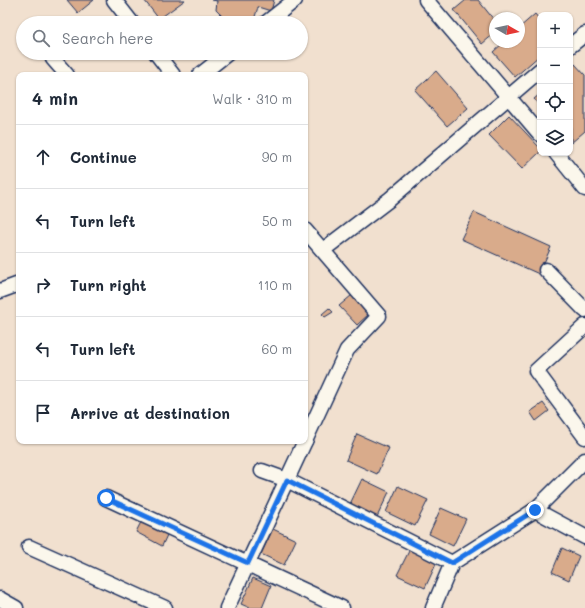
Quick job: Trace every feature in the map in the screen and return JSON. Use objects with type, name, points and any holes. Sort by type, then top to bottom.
[{"type":"street","points":[[114,0],[127,16]]},
{"type":"street","points":[[275,16],[295,0]]},
{"type":"street","points":[[426,0],[537,130]]},
{"type":"street","points":[[573,44],[585,34]]},
{"type":"street","points":[[54,60],[64,72]]},
{"type":"street","points":[[161,60],[171,72]]},
{"type":"street","points":[[204,72],[219,60]]},
{"type":"street","points":[[322,250],[390,199],[537,73]]},
{"type":"street","points":[[558,156],[585,190]]},
{"type":"street","points":[[308,234],[379,316],[347,350],[308,434]]},
{"type":"street","points":[[546,270],[585,310]]},
{"type":"street","points":[[0,292],[16,285]]},
{"type":"street","points":[[585,326],[536,371],[585,437]]},
{"type":"street","points":[[227,608],[304,444]]},
{"type":"street","points":[[433,608],[452,563],[535,510],[585,460]]},
{"type":"street","points":[[262,471],[287,480],[452,563]]},
{"type":"street","points":[[106,498],[342,608]]},
{"type":"street","points":[[535,510],[585,537]]},
{"type":"street","points":[[29,547],[165,608]]},
{"type":"street","points":[[0,599],[16,608]]},
{"type":"building","points":[[67,0],[94,0],[78,13]]},
{"type":"building","points":[[144,0],[185,0],[163,16],[157,16]]},
{"type":"building","points":[[212,0],[274,0],[271,11],[258,7],[255,16],[222,16],[216,10],[217,1]]},
{"type":"building","points":[[466,0],[478,0],[489,14],[489,38],[482,44],[454,10]]},
{"type":"building","points":[[535,14],[537,16],[537,58],[515,77],[493,52],[497,48],[525,48],[525,23]]},
{"type":"building","points":[[575,64],[585,75],[585,131],[573,141],[573,84],[573,66]]},
{"type":"building","points":[[436,71],[468,108],[447,126],[415,90]]},
{"type":"building","points":[[509,115],[537,145],[537,155],[522,169],[489,135]]},
{"type":"building","points":[[474,212],[551,247],[539,274],[461,239]]},
{"type":"building","points":[[352,295],[369,314],[357,325],[339,306]]},
{"type":"building","points":[[329,308],[333,312],[325,317],[322,314]]},
{"type":"building","points":[[543,403],[549,411],[536,421],[530,412]]},
{"type":"building","points":[[357,434],[389,448],[377,474],[346,460]]},
{"type":"building","points":[[362,479],[389,492],[377,517],[350,504]]},
{"type":"building","points":[[398,486],[428,500],[415,526],[386,512]]},
{"type":"building","points":[[441,508],[466,519],[453,546],[429,534]]},
{"type":"building","points":[[142,520],[167,535],[162,546],[136,532]]},
{"type":"building","points":[[273,529],[296,540],[284,565],[261,554]]},
{"type":"building","points":[[562,548],[579,556],[569,580],[552,572]]},
{"type":"building","points":[[410,549],[437,562],[425,588],[397,575]]},
{"type":"building","points":[[253,578],[271,586],[262,608],[250,608],[241,604]]},
{"type":"route","points":[[106,498],[248,563],[287,480],[452,563],[535,510]]}]
